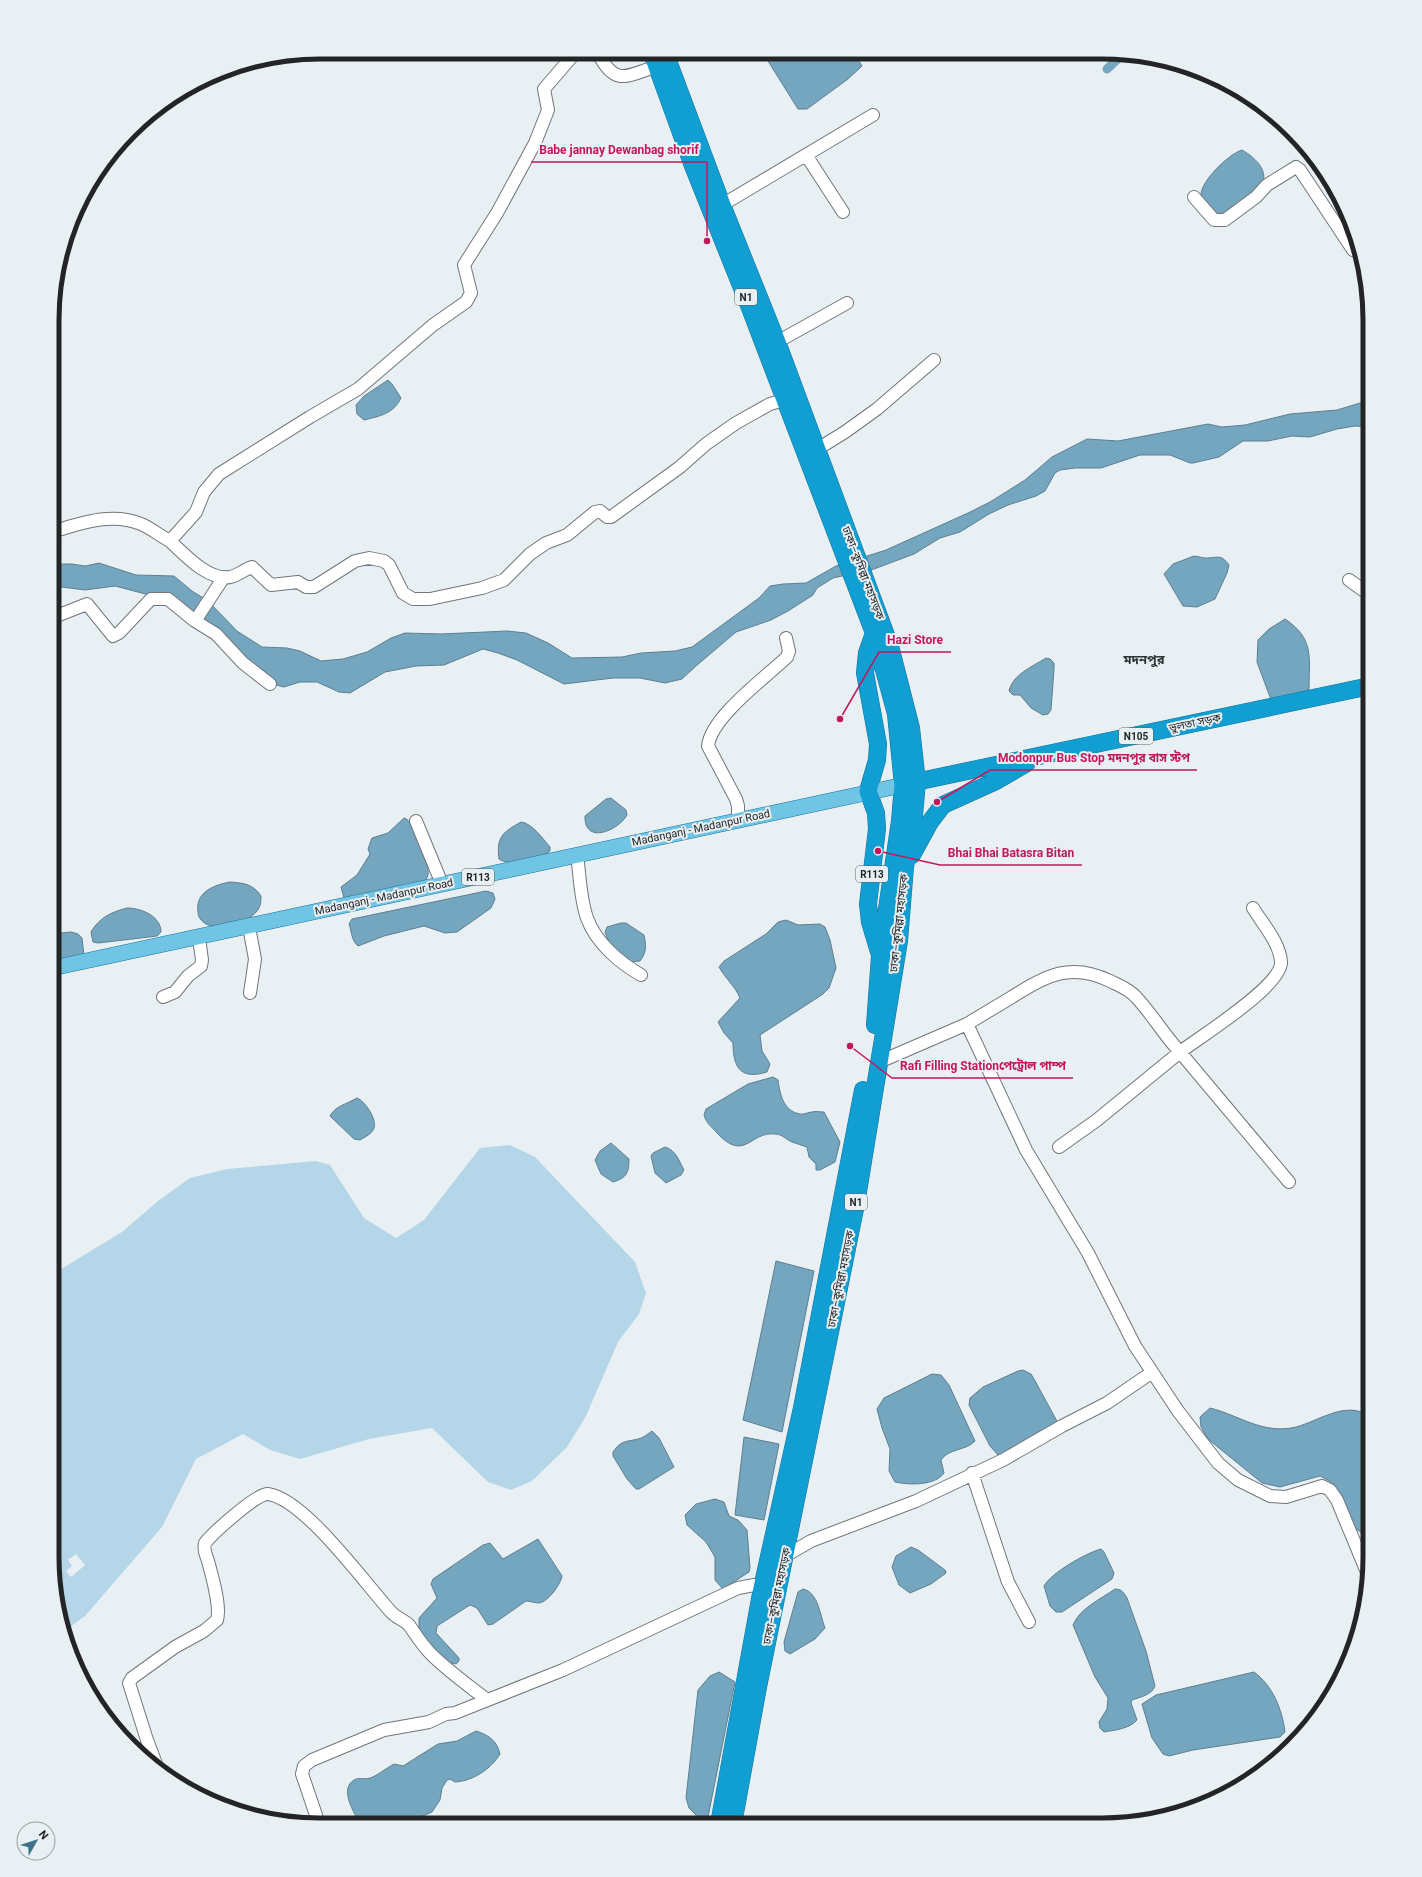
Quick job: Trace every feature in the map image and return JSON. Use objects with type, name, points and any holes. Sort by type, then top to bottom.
[{"type":"highway","name":"ঢাকা–কুমিল্লা মহাসড়ক","points":[[659,59],[722,205],[777,342],[816,450],[843,539]]},
{"type":"highway","name":"ঢাকা–কুমিল্লা মহাসড়ক","points":[[659,59],[693,166],[784,400],[860,582],[890,646],[911,728],[910,783],[900,822],[880,956],[874,1035],[850,1144],[802,1408],[762,1588],[720,1818]]},
{"type":"highway","name":"ঢাকা–কুমিল্লা মহাসড়ক","points":[[733,1818],[856,1204],[899,940],[905,867],[914,815],[910,783],[896,714],[860,582]]},
{"type":"highway","points":[[868,791],[877,760],[878,744],[865,673],[867,652],[874,633]]},
{"type":"highway","name":"ভুলতা সড়ক","points":[[910,783],[1363,687]]},
{"type":"highway","points":[[905,867],[930,822],[943,805],[996,782],[1038,757]]},
{"type":"highway","name":"R113","points":[[868,791],[876,813],[877,829],[868,904],[870,922],[880,956]]},
{"type":"main road","name":"Madanganj - Madanpur Road","points":[[59,967],[199,938],[910,783]]},
{"type":"street","points":[[170,541],[196,512],[204,492],[219,474],[358,389],[433,325],[466,302],[471,293],[464,265],[497,213],[535,143],[548,110],[544,89],[570,59]]},
{"type":"street","points":[[602,59],[613,74],[619,76],[629,75],[655,59]]},
{"type":"street","points":[[722,205],[873,115]]},
{"type":"street","points":[[806,155],[843,212]]},
{"type":"street","points":[[1194,197],[1214,220],[1225,220],[1256,196],[1267,185],[1296,167],[1300,170],[1352,250],[1353,250]]},
{"type":"street","points":[[777,342],[847,303]]},
{"type":"street","points":[[816,450],[860,422],[934,360]]},
{"type":"street","points":[[59,530],[102,518],[116,518],[141,524],[170,541],[193,563],[215,575],[229,578],[252,567],[271,585],[298,582],[310,588],[355,561],[368,558],[389,565],[403,593],[413,599],[430,599],[482,588],[504,580],[530,554],[546,543],[566,535],[595,512],[600,511],[607,517],[611,516],[736,423],[770,404],[784,400]]},
{"type":"street","points":[[195,620],[224,577]]},
{"type":"street","points":[[1349,580],[1363,591]]},
{"type":"street","points":[[59,615],[87,604],[113,636],[119,633],[151,599],[168,599],[216,634],[243,663],[270,684]]},
{"type":"street","points":[[738,820],[738,806],[736,799],[708,746],[709,739],[729,710],[787,657],[789,651],[786,638]]},
{"type":"street","points":[[416,821],[442,884]]},
{"type":"street","points":[[577,855],[583,904],[591,926],[606,947],[621,962],[642,975]]},
{"type":"street","points":[[1059,1148],[1180,1052],[1245,1005],[1272,982],[1280,971],[1281,962],[1279,950],[1253,908]]},
{"type":"street","points":[[249,927],[255,959],[250,993]]},
{"type":"street","points":[[163,997],[175,992],[188,976],[201,966],[202,960],[199,938]]},
{"type":"street","points":[[879,1062],[967,1024],[1038,980],[1057,973],[1084,972],[1096,974],[1127,989],[1136,997],[1164,1035],[1289,1182]]},
{"type":"street","points":[[967,1024],[1026,1150],[1088,1253],[1118,1315],[1151,1373],[1178,1411],[1218,1463],[1238,1480],[1270,1496],[1286,1497],[1322,1486],[1330,1490],[1337,1500],[1363,1562]]},
{"type":"street","points":[[785,1556],[811,1541],[916,1501],[972,1473],[1003,1460],[1062,1426],[1087,1415],[1151,1373]]},
{"type":"street","points":[[972,1473],[1008,1582],[1029,1622]]},
{"type":"street","points":[[154,1758],[128,1684],[132,1678],[175,1647],[218,1620],[218,1606],[208,1559],[203,1549],[205,1543],[234,1515],[262,1494],[268,1494],[285,1502],[307,1518],[358,1571],[393,1614],[408,1624],[418,1640],[431,1654],[487,1700]]},
{"type":"street","points":[[316,1818],[302,1774],[304,1766],[312,1760],[384,1730],[429,1722],[446,1714],[455,1713],[562,1670],[663,1624],[723,1594],[746,1586],[754,1585],[762,1588]]},
{"type":"shaded area","points":[[767,59],[858,59],[862,66],[848,79],[807,109],[798,109]]},
{"type":"shaded area","points":[[1242,150],[1261,166],[1264,177],[1263,183],[1259,189],[1219,217],[1202,200],[1201,194],[1203,187],[1214,171],[1222,163]]},
{"type":"shaded area","points":[[388,380],[401,398],[398,403],[386,414],[364,420],[357,414],[356,405],[364,396]]},
{"type":"shaded area","points":[[1363,402],[1363,427],[1355,426],[1337,429],[1310,437],[1292,436],[1268,441],[1243,441],[1219,457],[1193,463],[1170,455],[1140,455],[1101,468],[1075,468],[1060,470],[1055,473],[1045,491],[1036,496],[1008,505],[989,514],[960,532],[940,538],[914,554],[874,569],[833,578],[817,588],[813,595],[788,611],[771,620],[736,632],[682,679],[665,683],[640,678],[613,678],[564,684],[517,660],[483,649],[444,665],[416,666],[385,672],[350,693],[339,692],[317,682],[300,682],[284,687],[276,685],[268,679],[217,628],[153,596],[115,586],[85,590],[59,587],[59,564],[85,566],[99,563],[136,575],[174,576],[192,591],[208,601],[237,631],[262,647],[287,648],[300,651],[321,661],[343,659],[367,652],[391,638],[405,633],[441,634],[507,631],[526,633],[548,643],[572,658],[622,657],[641,653],[675,651],[692,647],[759,598],[770,586],[806,583],[836,566],[886,550],[968,513],[990,502],[1025,480],[1052,457],[1087,439],[1118,441],[1208,424],[1222,427],[1245,425],[1290,414],[1337,410]]},
{"type":"shaded area","points":[[1194,556],[1207,558],[1220,557],[1229,565],[1215,599],[1197,607],[1183,606],[1164,574],[1173,564]]},
{"type":"shaded area","points":[[1285,619],[1295,626],[1306,642],[1309,659],[1309,690],[1305,695],[1277,703],[1270,697],[1257,662],[1258,640],[1269,629]]},
{"type":"shaded area","points":[[1046,658],[1050,659],[1054,663],[1054,669],[1051,710],[1048,714],[1043,715],[1031,708],[1020,695],[1013,695],[1009,691],[1014,680],[1019,675]]},
{"type":"shaded area","points":[[611,798],[626,810],[627,815],[623,821],[609,830],[595,833],[586,825],[585,816],[606,799]]},
{"type":"shaded area","points":[[404,818],[413,826],[421,844],[427,862],[428,875],[426,880],[423,883],[344,898],[341,887],[357,875],[370,854],[368,849],[372,838],[388,833]]},
{"type":"shaded area","points":[[521,822],[529,825],[537,832],[550,847],[550,851],[540,857],[525,861],[510,862],[499,859],[498,852],[502,836],[505,832]]},
{"type":"shaded area","points":[[230,882],[244,884],[255,889],[261,896],[258,909],[247,919],[234,925],[219,927],[206,924],[199,916],[199,899],[212,888]]},
{"type":"shaded area","points":[[486,891],[493,893],[495,899],[491,908],[457,932],[445,933],[424,926],[384,936],[358,946],[353,939],[349,924],[352,919]]},
{"type":"shaded area","points":[[127,908],[144,911],[154,917],[160,926],[161,932],[157,936],[98,943],[93,942],[91,932],[102,919],[116,911]]},
{"type":"shaded area","points":[[786,920],[798,925],[820,924],[825,927],[830,940],[836,968],[829,988],[823,994],[760,1035],[762,1051],[770,1064],[767,1072],[758,1074],[745,1073],[740,1070],[737,1065],[733,1052],[733,1043],[724,1033],[718,1022],[740,998],[719,967],[724,961],[766,934],[778,922]]},
{"type":"shaded area","points":[[626,923],[644,935],[644,955],[640,961],[627,962],[610,945],[605,932],[607,927]]},
{"type":"shaded area","points":[[71,932],[78,934],[82,938],[84,956],[59,963],[59,933]]},
{"type":"shaded area","points":[[773,1077],[778,1080],[781,1096],[786,1106],[794,1112],[802,1114],[824,1112],[840,1142],[835,1162],[820,1170],[816,1170],[816,1164],[809,1157],[807,1147],[792,1142],[778,1134],[766,1134],[747,1144],[741,1146],[734,1145],[727,1142],[708,1123],[704,1115],[706,1109],[748,1084]]},
{"type":"shaded area","points":[[357,1098],[370,1111],[374,1120],[374,1128],[372,1132],[360,1140],[354,1139],[330,1116],[338,1107]]},
{"type":"shaded area","points":[[611,1143],[629,1159],[628,1171],[626,1174],[621,1179],[613,1182],[601,1174],[595,1160],[600,1151]]},
{"type":"shaded area","points":[[510,1145],[535,1157],[635,1262],[646,1293],[639,1314],[618,1342],[586,1416],[567,1447],[532,1481],[511,1490],[488,1482],[432,1428],[369,1439],[300,1459],[270,1450],[243,1434],[196,1459],[162,1527],[85,1616],[69,1628],[61,1591],[59,1557],[59,1270],[122,1232],[158,1201],[190,1178],[227,1169],[316,1161],[330,1165],[364,1218],[396,1238],[424,1220],[480,1148]],"holes":[[[76,1554],[85,1565],[71,1577],[66,1571],[72,1566],[68,1560]]]},
{"type":"shaded area","points":[[665,1147],[669,1148],[675,1153],[684,1170],[681,1175],[666,1183],[655,1173],[651,1156],[653,1153]]},
{"type":"shaded area","points":[[776,1261],[814,1271],[782,1432],[743,1420]]},
{"type":"shaded area","points":[[1023,1370],[1031,1374],[1058,1423],[1005,1455],[998,1455],[990,1446],[969,1405],[970,1398],[983,1387]]},
{"type":"shaded area","points":[[932,1374],[941,1375],[949,1385],[975,1441],[944,1456],[941,1460],[944,1473],[935,1480],[921,1484],[895,1482],[889,1471],[890,1449],[877,1409],[884,1398]]},
{"type":"shaded area","points":[[1210,1408],[1262,1426],[1284,1429],[1296,1427],[1332,1413],[1342,1411],[1351,1410],[1363,1413],[1363,1534],[1355,1528],[1333,1483],[1320,1476],[1280,1487],[1262,1483],[1208,1439],[1201,1427],[1200,1417]]},
{"type":"shaded area","points":[[652,1431],[659,1438],[674,1467],[639,1489],[636,1489],[627,1479],[613,1456],[613,1452],[621,1443],[642,1438]]},
{"type":"shaded area","points":[[744,1437],[779,1444],[764,1520],[735,1515]]},
{"type":"shaded area","points":[[715,1499],[724,1502],[729,1516],[738,1520],[747,1530],[749,1572],[723,1589],[715,1580],[715,1557],[706,1542],[687,1525],[685,1515],[696,1504]]},
{"type":"shaded area","points":[[538,1539],[562,1576],[554,1592],[543,1602],[539,1603],[526,1601],[493,1624],[488,1625],[477,1608],[470,1605],[437,1626],[436,1633],[459,1658],[459,1661],[456,1664],[447,1662],[419,1634],[419,1618],[437,1598],[431,1584],[433,1579],[483,1545],[490,1543],[503,1559]]},
{"type":"shaded area","points":[[911,1547],[918,1550],[945,1570],[946,1573],[931,1584],[910,1593],[899,1585],[892,1567],[896,1556]]},
{"type":"shaded area","points":[[1101,1549],[1104,1552],[1114,1573],[1112,1579],[1062,1612],[1056,1612],[1050,1606],[1044,1586],[1054,1575],[1070,1564]]},
{"type":"shaded area","points":[[803,1589],[808,1591],[815,1599],[825,1628],[815,1639],[790,1654],[785,1651],[784,1642],[798,1592]]},
{"type":"shaded area","points":[[1115,1589],[1124,1593],[1127,1598],[1146,1651],[1155,1686],[1149,1694],[1132,1700],[1131,1703],[1137,1720],[1134,1723],[1122,1729],[1104,1732],[1100,1728],[1099,1722],[1107,1709],[1108,1698],[1095,1677],[1073,1625],[1076,1619],[1086,1609]]},
{"type":"shaded area","points":[[719,1672],[735,1682],[708,1817],[698,1817],[689,1808],[686,1798],[698,1690],[710,1676]]},
{"type":"shaded area","points":[[1254,1672],[1266,1684],[1276,1699],[1282,1715],[1285,1732],[1280,1737],[1193,1750],[1169,1756],[1163,1754],[1152,1738],[1142,1704],[1156,1695]]},
{"type":"shaded area","points":[[476,1731],[485,1734],[492,1739],[497,1745],[500,1754],[492,1765],[475,1777],[455,1782],[450,1779],[447,1780],[442,1788],[440,1800],[432,1812],[417,1818],[358,1818],[349,1801],[348,1795],[350,1784],[354,1780],[368,1779],[394,1764],[403,1766],[438,1744],[457,1741]]},
{"type":"waterway","points":[[1107,69],[1117,60]]},
{"type":"place","name":"Babe jannay Dewanbag shorif","points":[[707,241]]},
{"type":"place","name":"Hazi Store","points":[[840,719]]},
{"type":"place","name":"Modonpur Bus Stop মদনপুর বাস স্টপ","points":[[937,802]]},
{"type":"place","name":"Bhai Bhai Batasra Bitan","points":[[878,851]]},
{"type":"place","name":"Rafi Filling Stationপেট্রোল পাম্প","points":[[850,1046]]},
{"type":"district","name":"মদনপুর","points":[[1144,659]]}]
